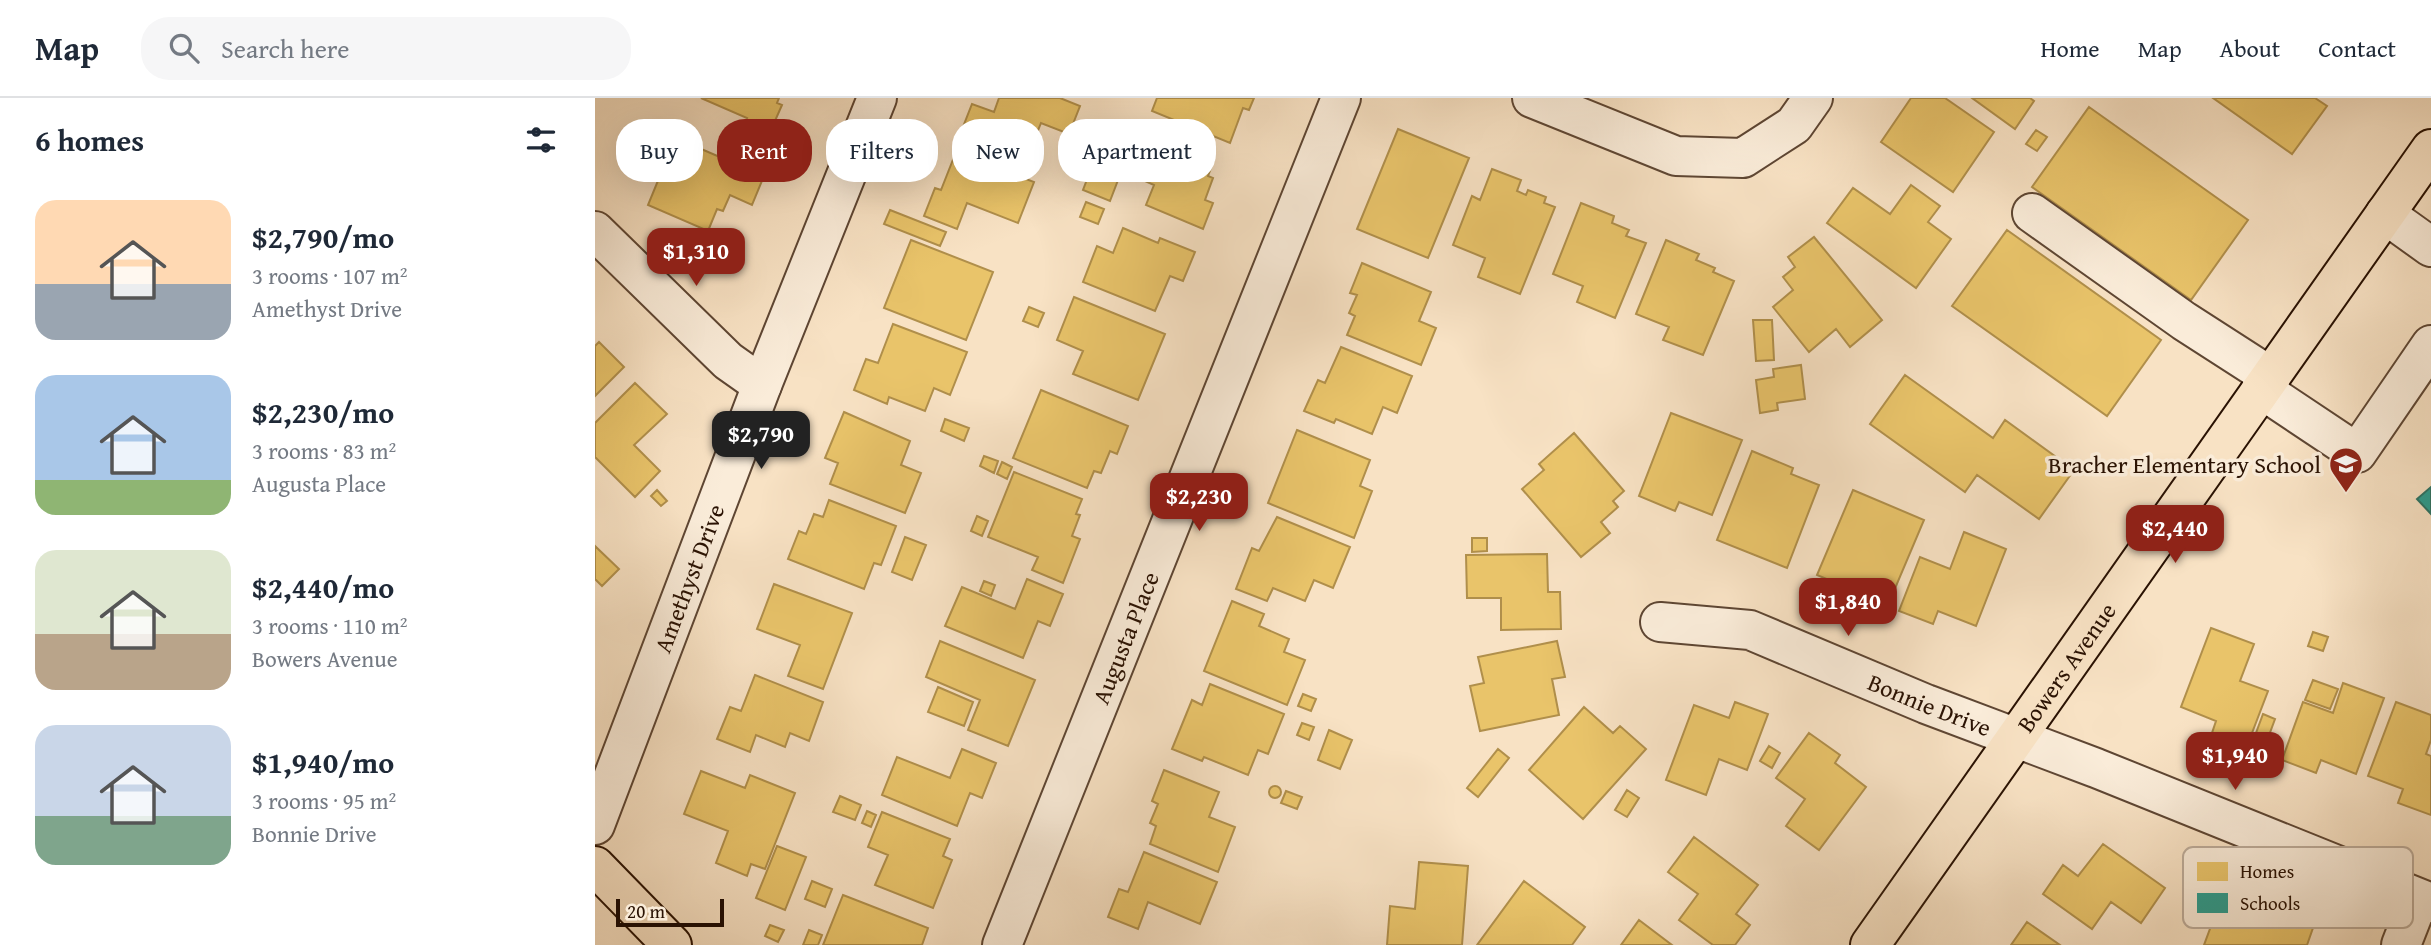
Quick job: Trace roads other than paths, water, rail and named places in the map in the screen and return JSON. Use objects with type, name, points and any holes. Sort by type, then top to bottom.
[{"type":"main road","name":"Bowers Avenue","points":[[1870,945],[2431,149]]},
{"type":"main road","points":[[595,866],[672,945]]},
{"type":"street","name":"Amethyst Drive","points":[[595,825],[762,386],[877,98]]},
{"type":"street","name":"Augusta Place","points":[[1002,945],[1341,98]]},
{"type":"street","points":[[1532,98],[1676,156],[1743,158],[1794,125],[1813,98]]},
{"type":"street","points":[[2032,213],[2184,321],[2357,453],[2431,345]]},
{"type":"street","points":[[2385,214],[2431,247]]},
{"type":"street","points":[[595,231],[728,360],[762,386]]},
{"type":"street","name":"Bonnie Drive","points":[[1660,622],[1750,629],[2016,739],[2096,768],[2291,847]]},
{"type":"street","points":[[2413,923],[2425,901]]},
{"type":"street","points":[[2401,945],[2410,928]]},
{"type":"place","name":"Bracher Elementary School","points":[[2346,494]]}]
